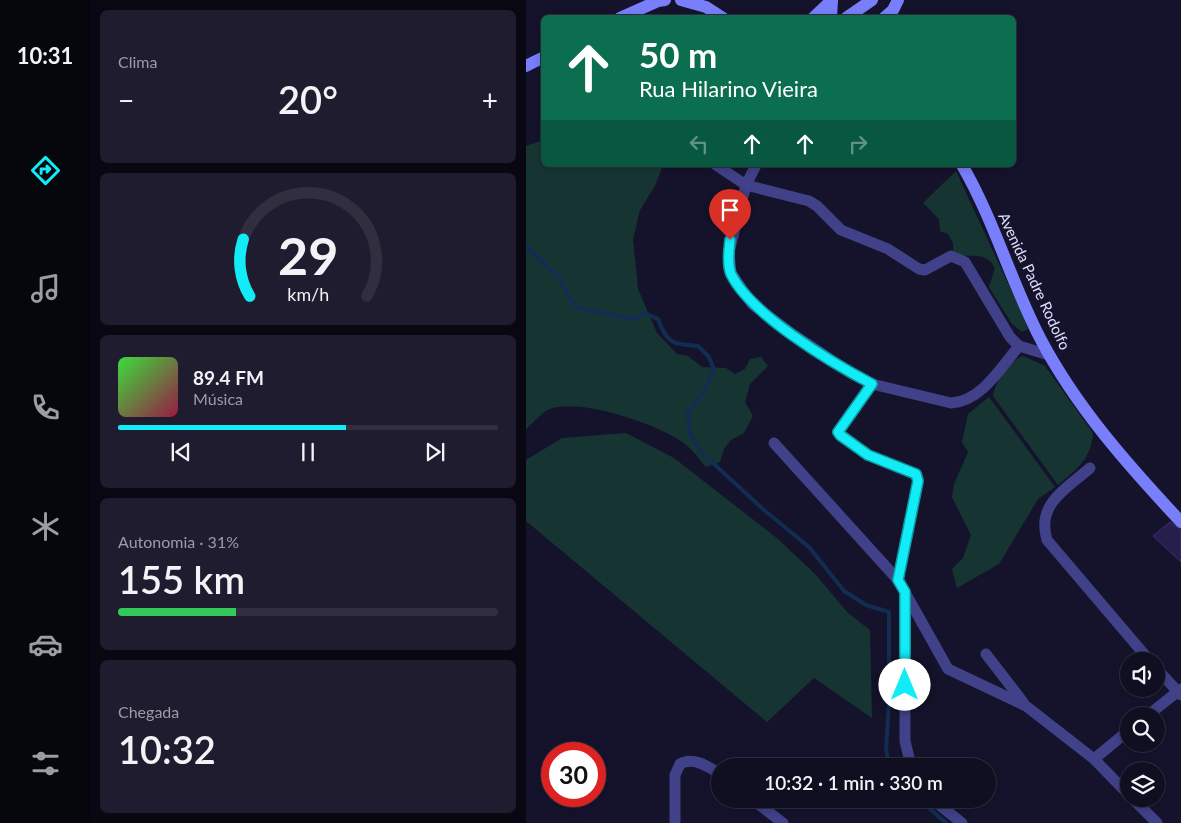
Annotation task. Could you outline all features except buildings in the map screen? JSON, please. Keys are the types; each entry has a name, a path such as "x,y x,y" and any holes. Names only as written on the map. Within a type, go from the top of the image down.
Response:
{"street":[{"path":"627,15 658,1 665,0"},
{"path":"681,0 706,7 718,15"},
{"path":"816,15 832,0"},
{"path":"831,15 832,0"},
{"path":"850,15 872,0"},
{"path":"526,66 541,59"},
{"path":"719,167 746,185 809,202 817,206 841,230 888,249 919,269 925,270 951,256 965,262 1010,337 1019,346 1049,354"},
{"path":"755,167 746,185 730,240 731,273 752,304 798,338 851,373 872,384 951,403 965,402 976,396 1019,346"},
{"name":"Avenida Padre Rodolfo","path":"963,167 1049,354 1101,432 1181,522"},
{"path":"872,384 838,432 868,455 916,474 918,481 898,580"},
{"path":"774,444 898,580 948,669 1026,706 1094,759 1120,786"},
{"path":"1090,468 1050,502 1044,523 1047,540 1142,652"},
{"path":"905,592 905,741 909,758"},
{"path":"986,654 1026,706"},
{"path":"1159,707 1180,692 1165,677"},
{"path":"1094,759 1120,738"},
{"path":"675,823 675,775 682,763 690,761 711,770"},
{"path":"1141,807 1157,823"},
{"path":"764,808 783,823"},
{"path":"943,808 962,823"}],"green space":[{"path":"541,141 541,167 662,167 655,186 640,210 633,239 638,289 657,333 677,354 688,356 702,367 726,368 735,374 745,369 750,359 761,357 768,366 750,384 745,402 753,416 744,433 731,440 724,449 720,462 706,467 693,451 676,438 649,425 596,409 563,406 550,409 526,429 526,146"},
{"path":"956,171 1023,316 1028,329 1022,332 1012,324 989,287 995,268 992,263 980,256 959,256 953,251 953,243 948,234 940,231 939,219 923,203"},
{"path":"1023,356 1045,366 1093,433 1090,450 1082,463 1058,485 993,396 1003,373 1013,362"},
{"path":"989,397 1055,487 1038,499 999,564 957,588 952,569 963,558 971,535 952,497 954,484 968,452 962,442 968,414"},
{"path":"626,433 674,458 778,539 816,575 848,613 870,630 872,718 814,678 767,722 526,521 526,460 562,438"}],"waterway":[{"path":"526,246 560,278 571,301 579,308 633,319 645,313 658,319 661,327 672,341 698,346 709,357 714,370 703,393 688,412 690,434 700,451 764,510 809,547 844,591 866,605 889,612 889,703 886,749 888,758"},
{"path":"929,808 946,823"}],"route":[{"path":"730,240 728,252 731,273 752,304 851,373 872,384 838,432 840,435 868,455 916,474 918,481 898,580 905,592 905,685"}]}
